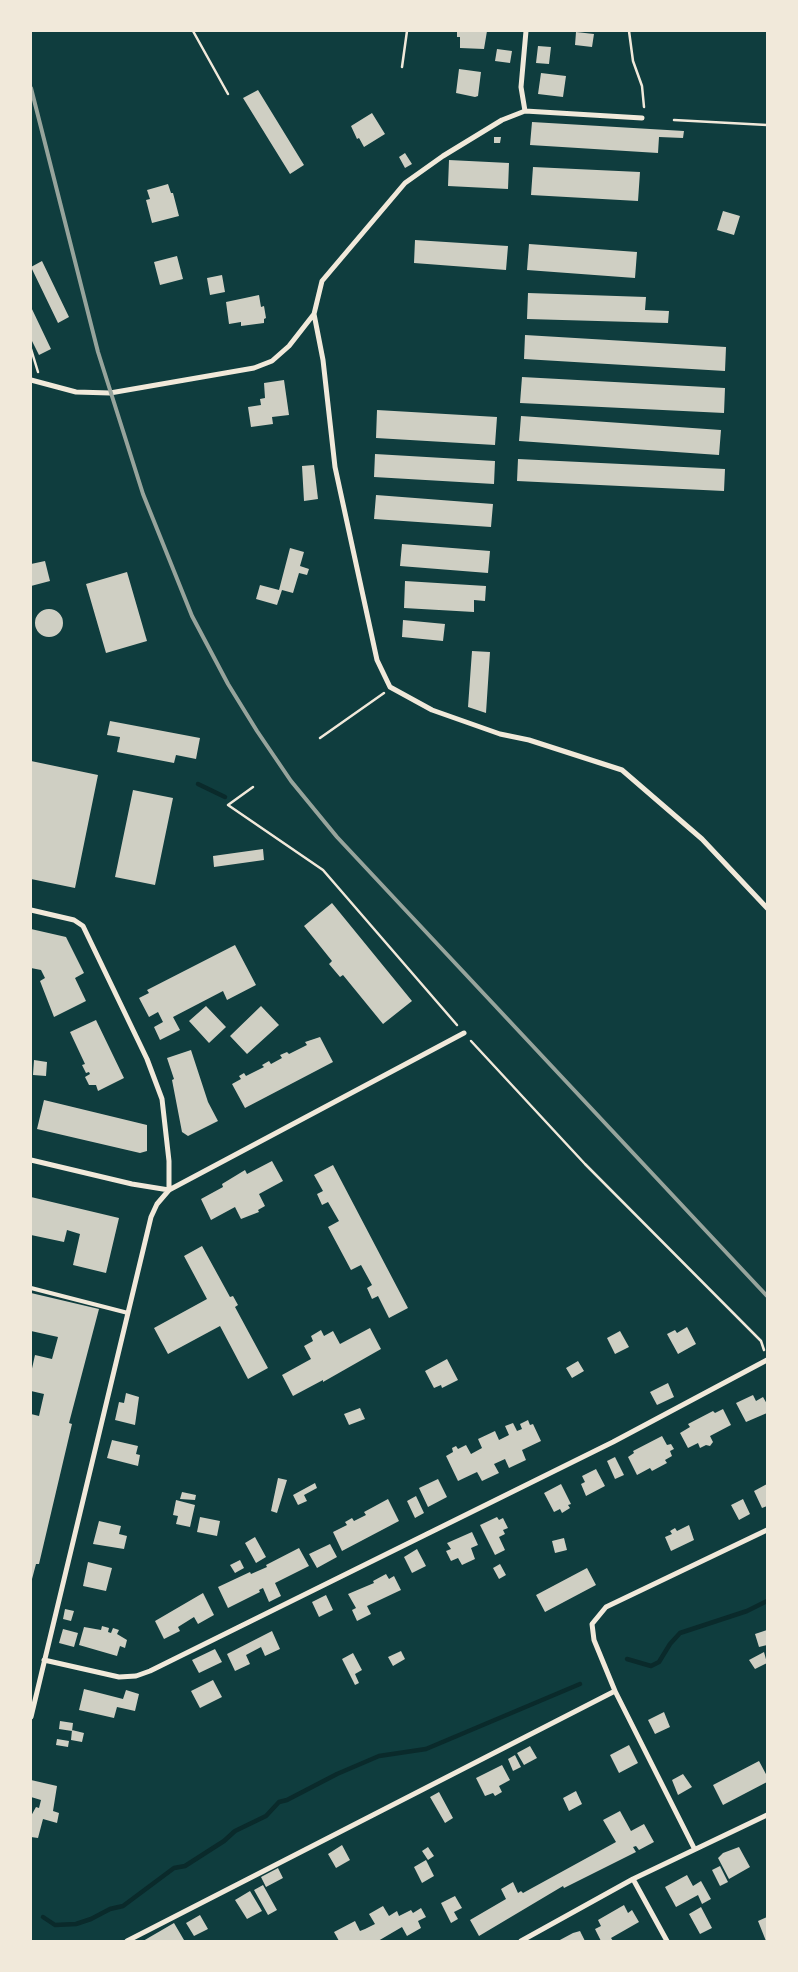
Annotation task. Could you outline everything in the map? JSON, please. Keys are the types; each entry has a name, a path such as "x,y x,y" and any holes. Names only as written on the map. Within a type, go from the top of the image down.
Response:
{"street":[{"path":"525,111 521,87 526,31"},
{"path":"31,380 76,392 110,393 254,368 272,361 289,346 314,314 322,281 405,182 443,156 502,120 525,111 642,118"},
{"path":"314,314 323,360 335,467 378,660 390,687 432,710 500,734 529,740 622,770 702,839 767,908"},
{"path":"31,910 74,920 83,926 92,944 147,1059 162,1099 169,1161 170,1190"},
{"path":"31,1717 34,1697 151,1217 157,1204 170,1190 464,1033"},
{"path":"31,1160 132,1184 170,1190"},
{"path":"44,1660 119,1677 136,1676 150,1671 613,1442 764,1362"},
{"path":"694,1848 615,1691 594,1640 592,1624 606,1607 767,1530"},
{"path":"127,1941 615,1691"},
{"path":"521,1941 633,1879 767,1814"},
{"path":"633,1879 666,1941"}],"lane":[{"path":"31,1288 128,1313"}],"path":[{"path":"193,31 228,94"},
{"path":"402,67 407,31"},
{"path":"629,31 633,60 643,94 642,118"},
{"path":"674,120 767,125"},
{"path":"31,350 36,365"},
{"path":"320,738 378,699 390,687"},
{"path":"253,787 228,805 323,870 464,1033 585,1164 761,1341 766,1354 764,1362"}],"building":[{"path":"457,31 487,31 484,49 460,48 460,37 457,37"},
{"path":"576,32 594,34 592,47 575,45"},
{"path":"538,46 551,47 549,64 536,63"},
{"path":"497,49 512,51 510,63 495,61"},
{"path":"459,69 481,72 478,96 456,93"},
{"path":"541,73 566,76 563,97 538,94"},
{"path":"258,90 304,165 290,174 243,98"},
{"path":"372,113 385,134 364,147 359,138 357,139 351,126"},
{"path":"532,122 684,131 683,138 659,137 658,153 530,145"},
{"path":"494,137 501,137 500,143 494,143"},
{"path":"405,153 412,164 405,168 399,157"},
{"path":"449,160 509,163 508,189 448,186"},
{"path":"533,167 640,172 638,201 531,195"},
{"path":"168,184 171,193 173,193 179,216 152,223 146,200 150,199 147,190"},
{"path":"723,211 740,216 734,235 717,230"},
{"path":"415,240 508,246 506,270 414,263"},
{"path":"529,244 637,252 635,278 527,270"},
{"path":"177,256 183,279 160,285 154,262"},
{"path":"42,261 69,317 58,323 31,267"},
{"path":"222,275 225,292 210,295 207,278"},
{"path":"528,293 646,297 645,310 669,311 668,323 527,319"},
{"path":"259,295 261,307 264,306 266,318 264,323 241,326 241,322 229,324 226,302"},
{"path":"31,307 51,349 39,355 31,339"},
{"path":"525,335 726,347 725,371 524,359"},
{"path":"522,377 725,388 724,413 520,403"},
{"path":"284,380 289,415 272,417 273,424 251,427 248,407 261,405 260,399 265,398 264,383"},
{"path":"377,410 497,417 495,445 376,438"},
{"path":"521,416 721,430 719,455 519,441"},
{"path":"375,454 495,461 494,484 374,477"},
{"path":"518,459 725,469 724,491 517,481"},
{"path":"314,465 318,499 304,501 302,466"},
{"path":"376,495 493,504 491,527 374,519"},
{"path":"402,544 490,551 488,573 400,566"},
{"path":"290,548 304,552 300,566 309,569 307,575 299,573 293,593 282,590 277,605 256,599 260,585 279,590"},
{"path":"45,561 50,581 31,586 31,564"},
{"path":"127,572 147,641 106,653 86,584"},
{"path":"405,581 486,586 485,601 474,600 474,612 404,608"},
{"path":"49,609 59,613 63,623 59,633 49,637 39,633 35,623 39,613"},
{"path":"403,620 445,624 443,641 402,637"},
{"path":"472,651 490,652 486,713 468,707"},
{"path":"110,721 200,738 196,759 176,755 174,763 117,752 120,737 107,735"},
{"path":"31,761 98,775 75,888 31,879"},
{"path":"133,790 173,798 155,885 115,877"},
{"path":"263,849 264,860 214,867 213,856"},
{"path":"332,903 412,1001 383,1024 343,975 340,977 329,964 332,961 304,926"},
{"path":"31,929 66,937 84,973 75,978 86,1001 54,1017 40,981 45,978 41,970 31,968"},
{"path":"235,945 256,985 227,1000 223,991 173,1017 180,1030 160,1040 154,1027 163,1022 158,1012 149,1017 139,998 149,993 147,990"},
{"path":"206,1006 226,1027 209,1043 189,1021"},
{"path":"261,1006 279,1025 247,1054 230,1036"},
{"path":"96,1020 124,1078 98,1091 96,1085 89,1085 85,1077 90,1074 89,1072 86,1073 82,1065 85,1064 70,1032"},
{"path":"320,1037 333,1062 245,1108 232,1084 241,1079 239,1076 244,1073 246,1076 264,1067 262,1065 269,1061 271,1064 282,1058 280,1055 287,1052 289,1054 307,1045 305,1042"},
{"path":"191,1050 208,1102 218,1121 188,1136 182,1132 172,1080 174,1079 167,1058"},
{"path":"34,1060 47,1062 46,1076 33,1075"},
{"path":"44,1100 147,1125 147,1151 140,1153 37,1129"},
{"path":"272,1161 283,1181 259,1194 265,1206 258,1210 259,1212 241,1219 235,1207 211,1220 201,1199 223,1187 222,1184 245,1170 247,1174"},
{"path":"333,1165 408,1308 389,1318 378,1296 372,1299 367,1288 372,1285 361,1265 351,1270 328,1227 339,1221 328,1202 322,1205 317,1194 323,1191 314,1175"},
{"path":"31,1197 119,1218 106,1273 73,1265 80,1234 67,1230 64,1242 31,1235"},
{"path":"202,1246 230,1297 233,1296 238,1305 235,1307 268,1368 248,1379 220,1326 168,1354 154,1328 207,1299 184,1256"},
{"path":"31,1293 99,1309 69,1423 72,1424 39,1564 36,1564 32,1579 31,1414 39,1416 44,1394 31,1391 31,1373 35,1355 52,1359 58,1337 31,1331"},
{"path":"687,1327 696,1344 678,1354 667,1334 675,1330 677,1333"},
{"path":"370,1328 381,1349 323,1382 323,1380 293,1396 282,1375 311,1359 304,1346 313,1341 311,1336 321,1330 324,1336 333,1331 340,1344"},
{"path":"620,1331 629,1347 615,1354 607,1338"},
{"path":"447,1359 458,1380 442,1388 441,1385 434,1388 425,1371"},
{"path":"578,1361 584,1371 572,1378 566,1368"},
{"path":"668,1383 674,1397 657,1405 650,1392"},
{"path":"126,1393 139,1397 135,1425 115,1420 119,1402 124,1403"},
{"path":"753,1395 756,1401 763,1397 767,1404 767,1413 746,1422 736,1403"},
{"path":"360,1408 365,1419 349,1425 344,1414"},
{"path":"723,1409 731,1425 710,1436 713,1442 710,1446 706,1445 700,1448 698,1443 688,1448 680,1433 690,1427 688,1424 713,1411 715,1413"},
{"path":"528,1420 530,1425 533,1424 541,1441 522,1450 526,1460 509,1468 505,1459 494,1464 499,1473 482,1481 477,1472 458,1481 446,1456 453,1452 452,1448 456,1446 458,1449 466,1445 471,1454 482,1448 478,1439 495,1431 499,1440 509,1435 505,1426 513,1423 517,1431 522,1429 520,1424"},
{"path":"662,1436 667,1445 671,1444 674,1449 670,1451 672,1456 665,1460 667,1463 652,1471 650,1468 637,1475 628,1457 634,1453 633,1451"},
{"path":"112,1440 138,1446 136,1454 140,1455 138,1466 107,1458"},
{"path":"615,1457 624,1475 615,1479 607,1461"},
{"path":"596,1469 605,1486 586,1496 581,1484 585,1482 582,1476"},
{"path":"278,1478 287,1480 277,1513 271,1511"},
{"path":"438,1479 447,1497 428,1507 419,1488"},
{"path":"315,1483 317,1488 304,1495 307,1501 298,1505 293,1495"},
{"path":"561,1484 571,1504 568,1505 570,1508 562,1513 560,1509 554,1512 544,1493"},
{"path":"767,1484 767,1506 762,1508 754,1491"},
{"path":"182,1492 196,1495 195,1500 180,1499"},
{"path":"416,1496 424,1513 415,1518 407,1501"},
{"path":"388,1499 399,1521 342,1551 333,1532 347,1525 345,1522 352,1518 354,1521 366,1515 364,1512"},
{"path":"743,1499 750,1514 739,1520 731,1505"},
{"path":"176,1500 195,1505 190,1527 176,1524 178,1516 173,1515"},
{"path":"200,1517 220,1521 217,1536 197,1532"},
{"path":"497,1517 499,1520 503,1518 508,1528 503,1530 505,1534 499,1537 505,1550 495,1555 480,1525"},
{"path":"99,1521 121,1526 119,1534 127,1536 124,1549 93,1544"},
{"path":"689,1525 694,1540 671,1551 665,1537 672,1534 670,1531 675,1528 677,1531"},
{"path":"472,1532 478,1545 471,1548 475,1559 462,1565 458,1558 451,1561 446,1551 451,1549 447,1543"},
{"path":"255,1537 266,1557 256,1563 245,1543"},
{"path":"564,1538 567,1550 555,1553 552,1541"},
{"path":"330,1544 337,1557 317,1568 309,1554"},
{"path":"299,1548 309,1566 275,1583 281,1596 269,1602 263,1588 259,1590 260,1592 228,1608 218,1587 250,1572 251,1574 267,1567 266,1565"},
{"path":"417,1549 426,1566 412,1573 404,1557"},
{"path":"240,1560 244,1568 235,1573 230,1565"},
{"path":"88,1562 112,1568 106,1591 83,1586"},
{"path":"500,1564 506,1575 499,1579 493,1568"},
{"path":"587,1568 596,1585 545,1612 536,1595"},
{"path":"386,1574 389,1579 394,1576 401,1590 367,1606 371,1614 357,1621 352,1610 356,1608 348,1594 374,1583 373,1581"},
{"path":"203,1593 214,1615 198,1624 194,1617 178,1627 180,1631 164,1639 155,1621"},
{"path":"326,1595 333,1610 319,1617 312,1602"},
{"path":"65,1609 74,1611 71,1621 63,1619"},
{"path":"102,1626 109,1628 108,1632 111,1633 113,1628 119,1630 117,1634 127,1640 125,1648 120,1646 117,1656 79,1645 84,1627 101,1630"},
{"path":"63,1629 78,1633 74,1647 59,1643"},
{"path":"767,1630 767,1645 759,1647 755,1634"},
{"path":"272,1631 280,1649 265,1656 261,1647 246,1655 250,1664 235,1671 227,1654"},
{"path":"215,1649 222,1662 199,1673 192,1660"},
{"path":"401,1651 405,1659 393,1666 388,1657"},
{"path":"764,1652 767,1663 755,1669 749,1660"},
{"path":"353,1653 362,1670 355,1674 359,1683 355,1685 342,1659"},
{"path":"213,1680 222,1697 200,1708 191,1691"},
{"path":"84,1689 123,1699 126,1690 139,1694 135,1711 117,1707 114,1718 79,1710"},
{"path":"664,1712 670,1727 655,1734 648,1720"},
{"path":"60,1721 73,1723 72,1731 59,1729"},
{"path":"72,1730 84,1733 82,1742 71,1740"},
{"path":"57,1739 69,1741 68,1747 56,1745"},
{"path":"629,1745 638,1763 619,1773 610,1755"},
{"path":"530,1746 537,1758 524,1765 517,1753"},
{"path":"515,1755 521,1767 513,1771 508,1759"},
{"path":"759,1761 767,1776 767,1782 723,1805 713,1785"},
{"path":"502,1765 510,1780 499,1786 502,1792 495,1796 493,1793 485,1796 476,1778"},
{"path":"683,1774 692,1787 678,1795 672,1780"},
{"path":"31,1780 57,1786 53,1811 59,1813 57,1823 43,1819 38,1838 31,1837 31,1816 36,1807 39,1808 41,1800 31,1797"},
{"path":"576,1791 582,1804 569,1811 563,1798"},
{"path":"439,1792 453,1818 445,1823 430,1797"},
{"path":"620,1811 631,1831 644,1824 654,1842 639,1850 636,1846 633,1847 636,1852 564,1888 563,1886 479,1936 470,1920 506,1899 501,1889 513,1882 518,1893 521,1891 523,1893 616,1842 603,1820"},
{"path":"342,1845 350,1860 336,1868 328,1854"},
{"path":"428,1847 434,1856 428,1860 422,1851"},
{"path":"739,1847 750,1867 729,1879 718,1858 723,1853"},
{"path":"426,1860 434,1876 422,1883 414,1867"},
{"path":"720,1866 728,1882 720,1886 712,1870"},
{"path":"278,1868 283,1878 266,1887 261,1877"},
{"path":"687,1875 693,1886 701,1881 711,1899 702,1904 698,1895 676,1907 665,1887"},
{"path":"263,1885 277,1910 268,1915 254,1890"},
{"path":"250,1891 262,1911 247,1919 235,1900"},
{"path":"455,1896 462,1908 454,1912 458,1919 451,1923 441,1903"},
{"path":"624,1905 628,1913 632,1910 639,1922 611,1938 613,1941 601,1941 595,1929 601,1926 598,1920"},
{"path":"383,1906 389,1916 397,1911 399,1916 411,1910 413,1913 421,1908 426,1917 418,1921 421,1928 407,1936 402,1927 378,1941 339,1941 334,1932 355,1921 360,1931 375,1924 369,1914"},
{"path":"701,1907 712,1928 700,1934 689,1914"},
{"path":"200,1915 208,1929 194,1936 186,1923"},
{"path":"767,1917 767,1941 766,1941 758,1921"},
{"path":"174,1923 184,1940 143,1941"},
{"path":"580,1931 585,1941 558,1941 573,1933"}],"waterway":[{"path":"198,784 225,797"},
{"path":"627,1659 651,1666 659,1662 670,1644 680,1633 747,1611 767,1601"},
{"path":"43,1917 55,1925 76,1924 110,1909 123,1906 174,1868 185,1866 224,1841 235,1831 266,1816 279,1802 287,1800 337,1774 379,1756 426,1749 580,1684"}],"railway":[{"path":"31,88 98,352 143,494 192,616 228,684 291,781 337,837 767,1296"}]}
